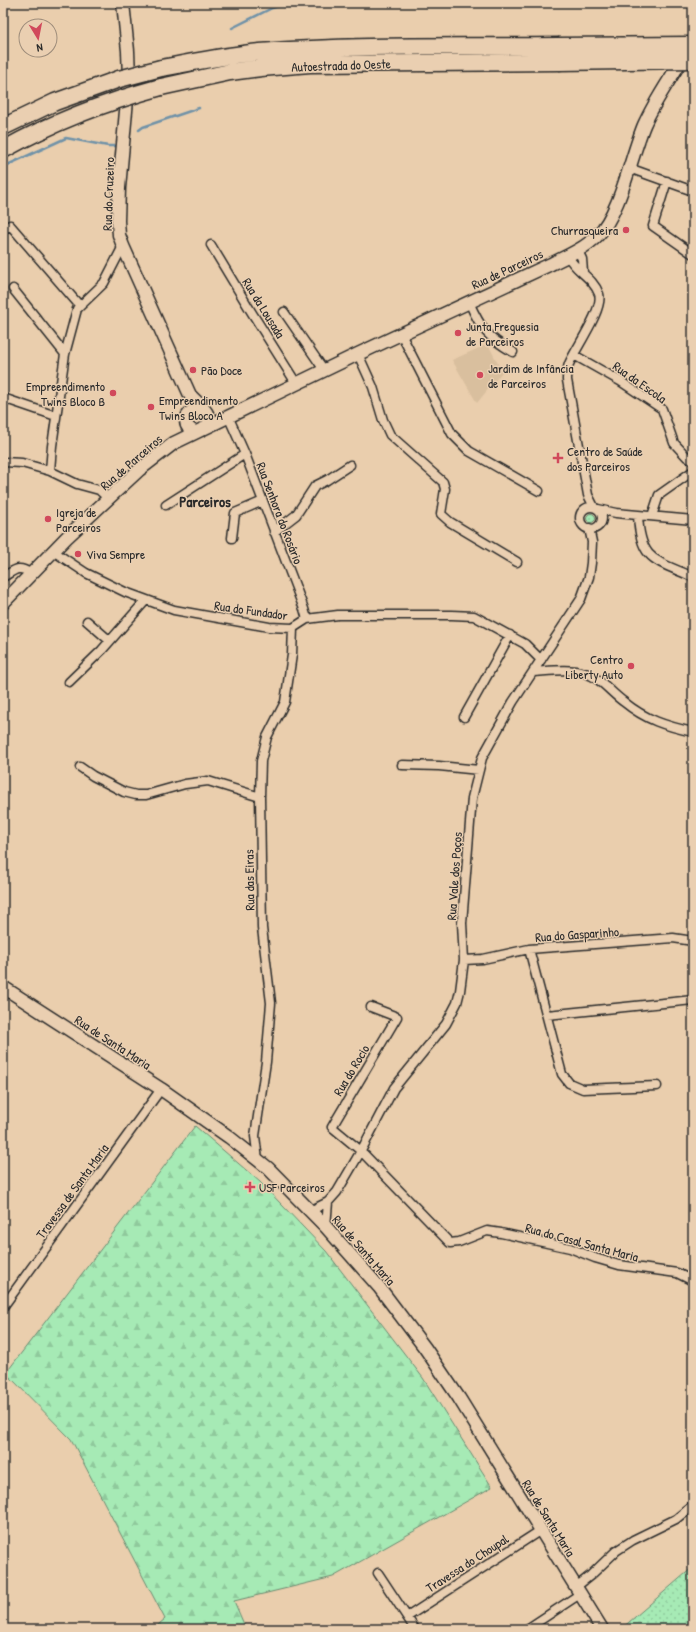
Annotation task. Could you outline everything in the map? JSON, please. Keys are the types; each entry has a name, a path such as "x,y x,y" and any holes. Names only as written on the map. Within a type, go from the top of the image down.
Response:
{"highway":[{"name":"Autoestrada do Oeste","path":"3,150 65,119 91,108 161,87 230,72 310,64 559,54 693,45"},
{"name":"Autoestrada do Oeste","path":"3,127 55,102 119,79 161,68 221,56 308,49 559,54 693,60"}],"street":[{"name":"Rua do Cruzeiro","path":"122,3 128,51 129,78 119,188 118,221 120,235 123,246 190,395 205,411"},
{"name":"Rua de Parceiros","path":"208,426 573,253 592,241 606,227 619,198 645,123 693,41"},
{"path":"629,168 693,191"},
{"path":"667,181 653,226 693,254"},
{"path":"3,230 10,225 80,306"},
{"name":"Rua da Lousada","path":"211,245 296,384"},
{"path":"50,471 65,354 76,309 104,283 123,246"},
{"path":"573,253 572,263 591,280 599,294 600,300 586,332 568,366 567,380 588,495 602,515 599,524"},
{"path":"13,288 65,354"},
{"path":"469,302 480,325 499,344 513,352"},
{"path":"284,312 324,370"},
{"path":"400,334 452,434 469,451 539,491"},
{"path":"358,354 373,387 383,420 390,435 443,482 445,489 441,514 450,522 517,562"},
{"name":"Rua da Escola","path":"574,355 620,381 662,409 674,443 687,457 693,461"},
{"name":"Rua do Cruzeiro","path":"187,418 190,395"},
{"path":"3,398 56,416"},
{"path":"174,443 187,418 196,409 228,416"},
{"path":"187,418 189,428 195,432 200,431 208,426 210,421 205,411"},
{"name":"Rua Senhora do Rosário","path":"228,416 245,454 307,620"},
{"name":"Rua de Parceiros","path":"3,603 53,550 140,470 174,443 195,432"},
{"path":"166,505 245,454"},
{"path":"3,462 22,463 50,471 78,484 99,490 109,499"},
{"path":"274,532 296,515 315,486 350,465"},
{"path":"652,516 659,495 693,471"},
{"path":"588,495 584,509 580,515 584,526 589,528 599,524 616,513"},
{"path":"232,538 236,514 263,501"},
{"path":"584,509 590,507 616,513 693,520"},
{"path":"638,515 639,533 644,549 652,557 663,564 693,577"},
{"name":"Rua Vale dos Poços","path":"592,542 599,524"},
{"name":"Rua Vale dos Poços","path":"310,1212 328,1202 337,1192 361,1151 394,1088 452,1013 460,991 464,960 462,940 472,798 482,758 513,702 581,600 590,570 592,542 589,528"},
{"name":"Rua do Fundador","path":"53,550 86,573 125,592 174,610 270,627 293,628 307,620 338,615 474,616 525,644 541,660"},
{"path":"3,576 18,568 22,568 30,573"},
{"path":"69,682 110,642 146,600"},
{"path":"88,620 110,642"},
{"name":"Rua das Eiras","path":"258,1160 255,1136 266,1062 271,1003 262,944 261,761 267,737 285,702 289,685 293,628"},
{"path":"464,717 510,635"},
{"path":"533,672 576,671 586,673 596,678 634,710 665,726 693,732"},
{"path":"402,764 479,770"},
{"path":"80,767 93,776 124,792 136,795 146,795 186,784 208,781 260,797"},
{"name":"Rua do Gasparinho","path":"464,960 529,949 673,938 693,941"},
{"path":"529,949 562,1074 568,1083 583,1089 658,1086"},
{"name":"Rua de Santa Maria","path":"3,987 161,1089 258,1160 326,1227 379,1287 425,1348 459,1398 602,1629"},
{"path":"547,1015 693,1000"},
{"name":"Rua do Rocio","path":"361,1151 332,1127 397,1017 371,1007"},
{"name":"Travessa de Santa Maria","path":"3,1306 161,1089"},
{"path":"243,1149 255,1136"},
{"name":"Rua do Casal Santa Maria","path":"361,1151 450,1243 459,1242 486,1231 501,1233 570,1248 619,1266 677,1273 693,1281"},
{"path":"326,1227 328,1202"},
{"path":"527,1629 578,1590 616,1551 633,1540 676,1519 693,1505"},
{"name":"Travessa do Choupal","path":"407,1617 541,1530"},
{"path":"378,1573 415,1629"}],"shaded area":[{"name":"Jardim de Infância de Parceiros","path":"488,344 502,372 477,403 452,360"}],"green space":[{"path":"589,514 593,514 595,518 593,522 589,522 587,520 587,516"},
{"path":"195,1126 260,1182 326,1251 423,1378 492,1487 333,1577 234,1601 246,1629 153,1629 165,1619 71,1439 6,1373"},
{"path":"693,1567 693,1629 621,1629"}],"waterway":[{"path":"232,28 272,8 289,3"},
{"path":"139,130 143,127 199,108"},
{"path":"3,167 66,138 108,146 116,146"}],"place":[{"name":"Churrasqueira","path":"626,230"},
{"name":"Junta Freguesia de Parceiros","path":"458,333"},
{"name":"Pão Doce","path":"193,370"},
{"name":"Jardim de Infância de Parceiros","path":"480,375"},
{"name":"Empreendimento Twins Bloco B","path":"113,393"},
{"name":"Empreendimento Twins Bloco A","path":"151,407"},
{"name":"Centro de Saúde dos Parceiros","path":"558,458"},
{"name":"Igreja de Parceiros","path":"48,519"},
{"name":"Viva Sempre","path":"78,554"},
{"name":"Centro Liberty Auto","path":"631,666"},
{"name":"USF Parceiros","path":"250,1187"}],"district":[{"name":"Parceiros","path":"205,502"}]}
